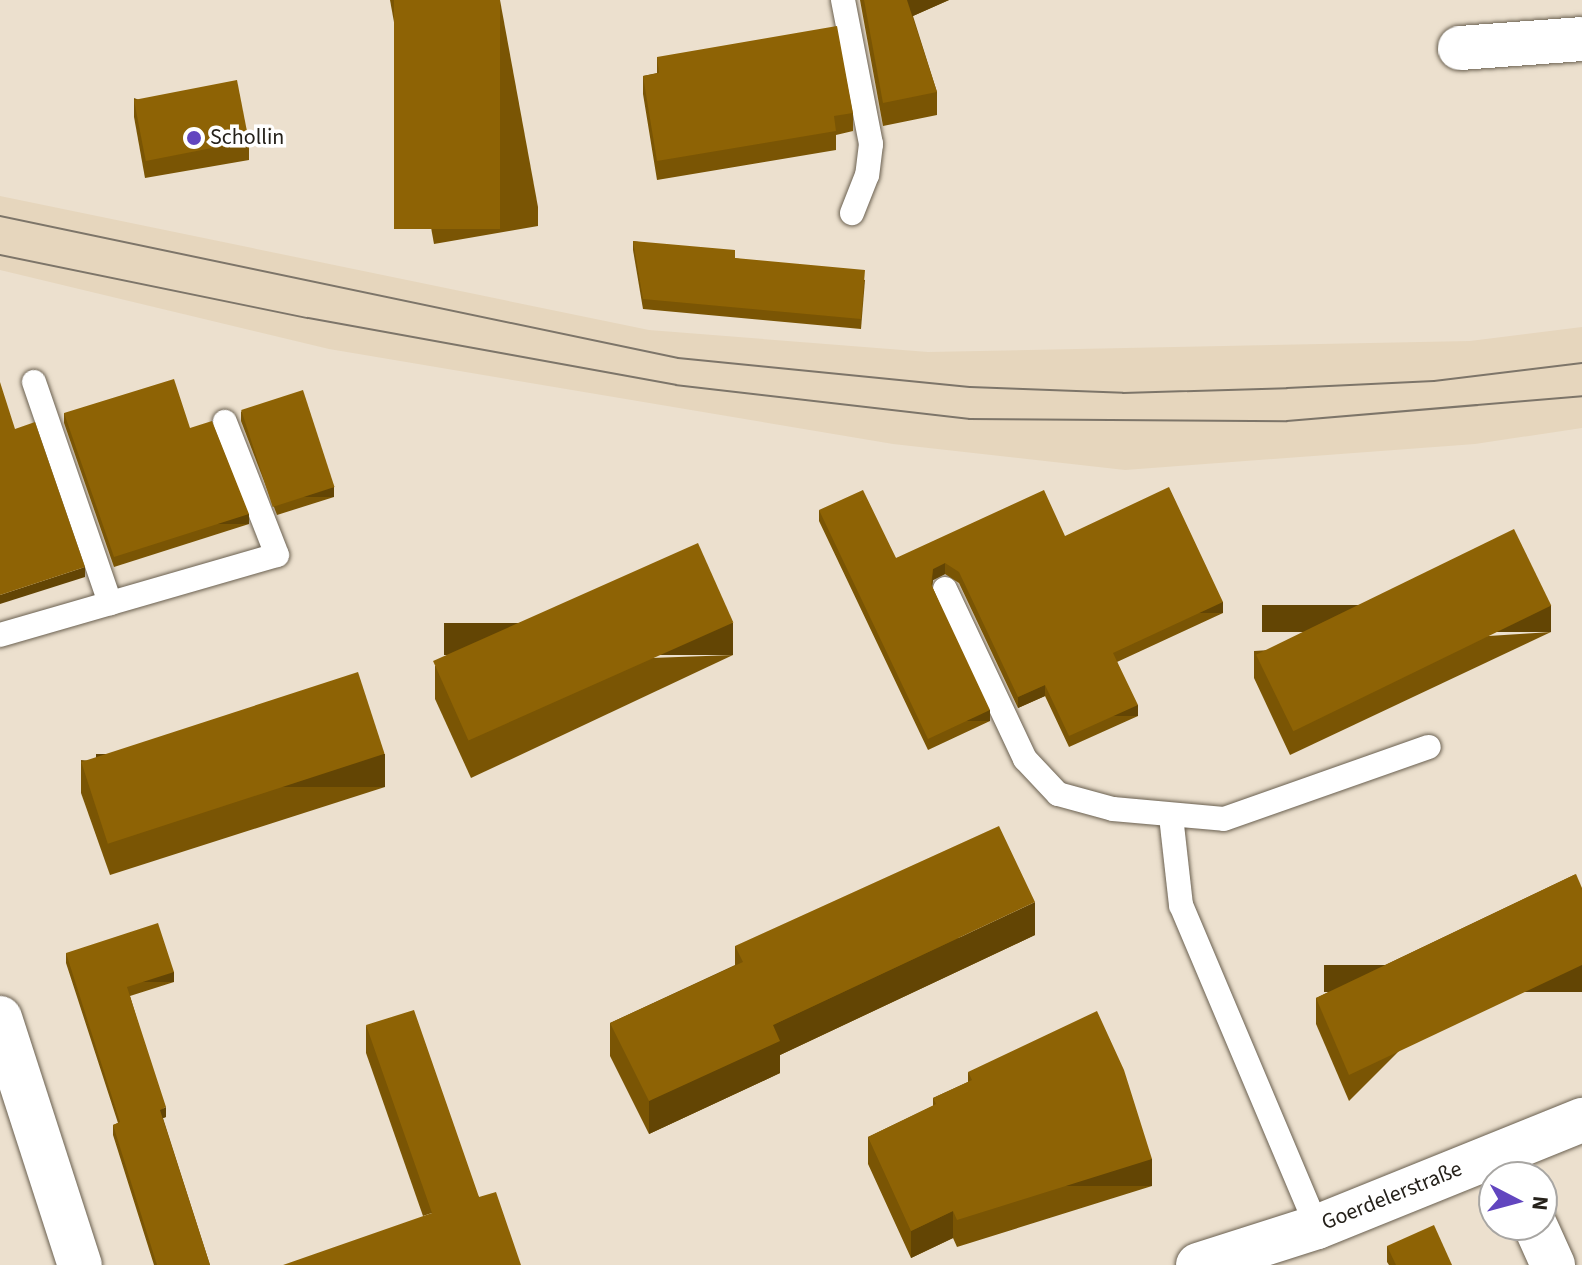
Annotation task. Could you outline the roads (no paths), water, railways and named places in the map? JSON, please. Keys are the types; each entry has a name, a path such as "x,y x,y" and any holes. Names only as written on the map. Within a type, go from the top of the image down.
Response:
{"street":[{"path":"1460,48 1582,39"},
{"path":"0,1018 80,1265"},
{"name":"Goerdelerstraße","path":"1513,1161 1582,1120"},
{"name":"Goerdelerstraße","path":"1198,1265 1478,1174"},
{"path":"1542,1241 1553,1265"}],"lane":[{"path":"843,0 871,144 867,175 852,213"},
{"path":"34,382 110,603"},
{"path":"0,635 277,555 225,422"},
{"path":"945,589 1025,759 1058,794 1113,809 1224,819 1429,747"},
{"path":"1171,816 1181,905 1317,1227"}],"tram line":[{"path":"0,216 678,358 970,387 1123,393 1287,388 1434,381 1582,363"},
{"path":"0,255 308,318 676,385 969,419 1287,421 1582,396"}],"place":[{"name":"Schollin","path":"194,138"}]}
